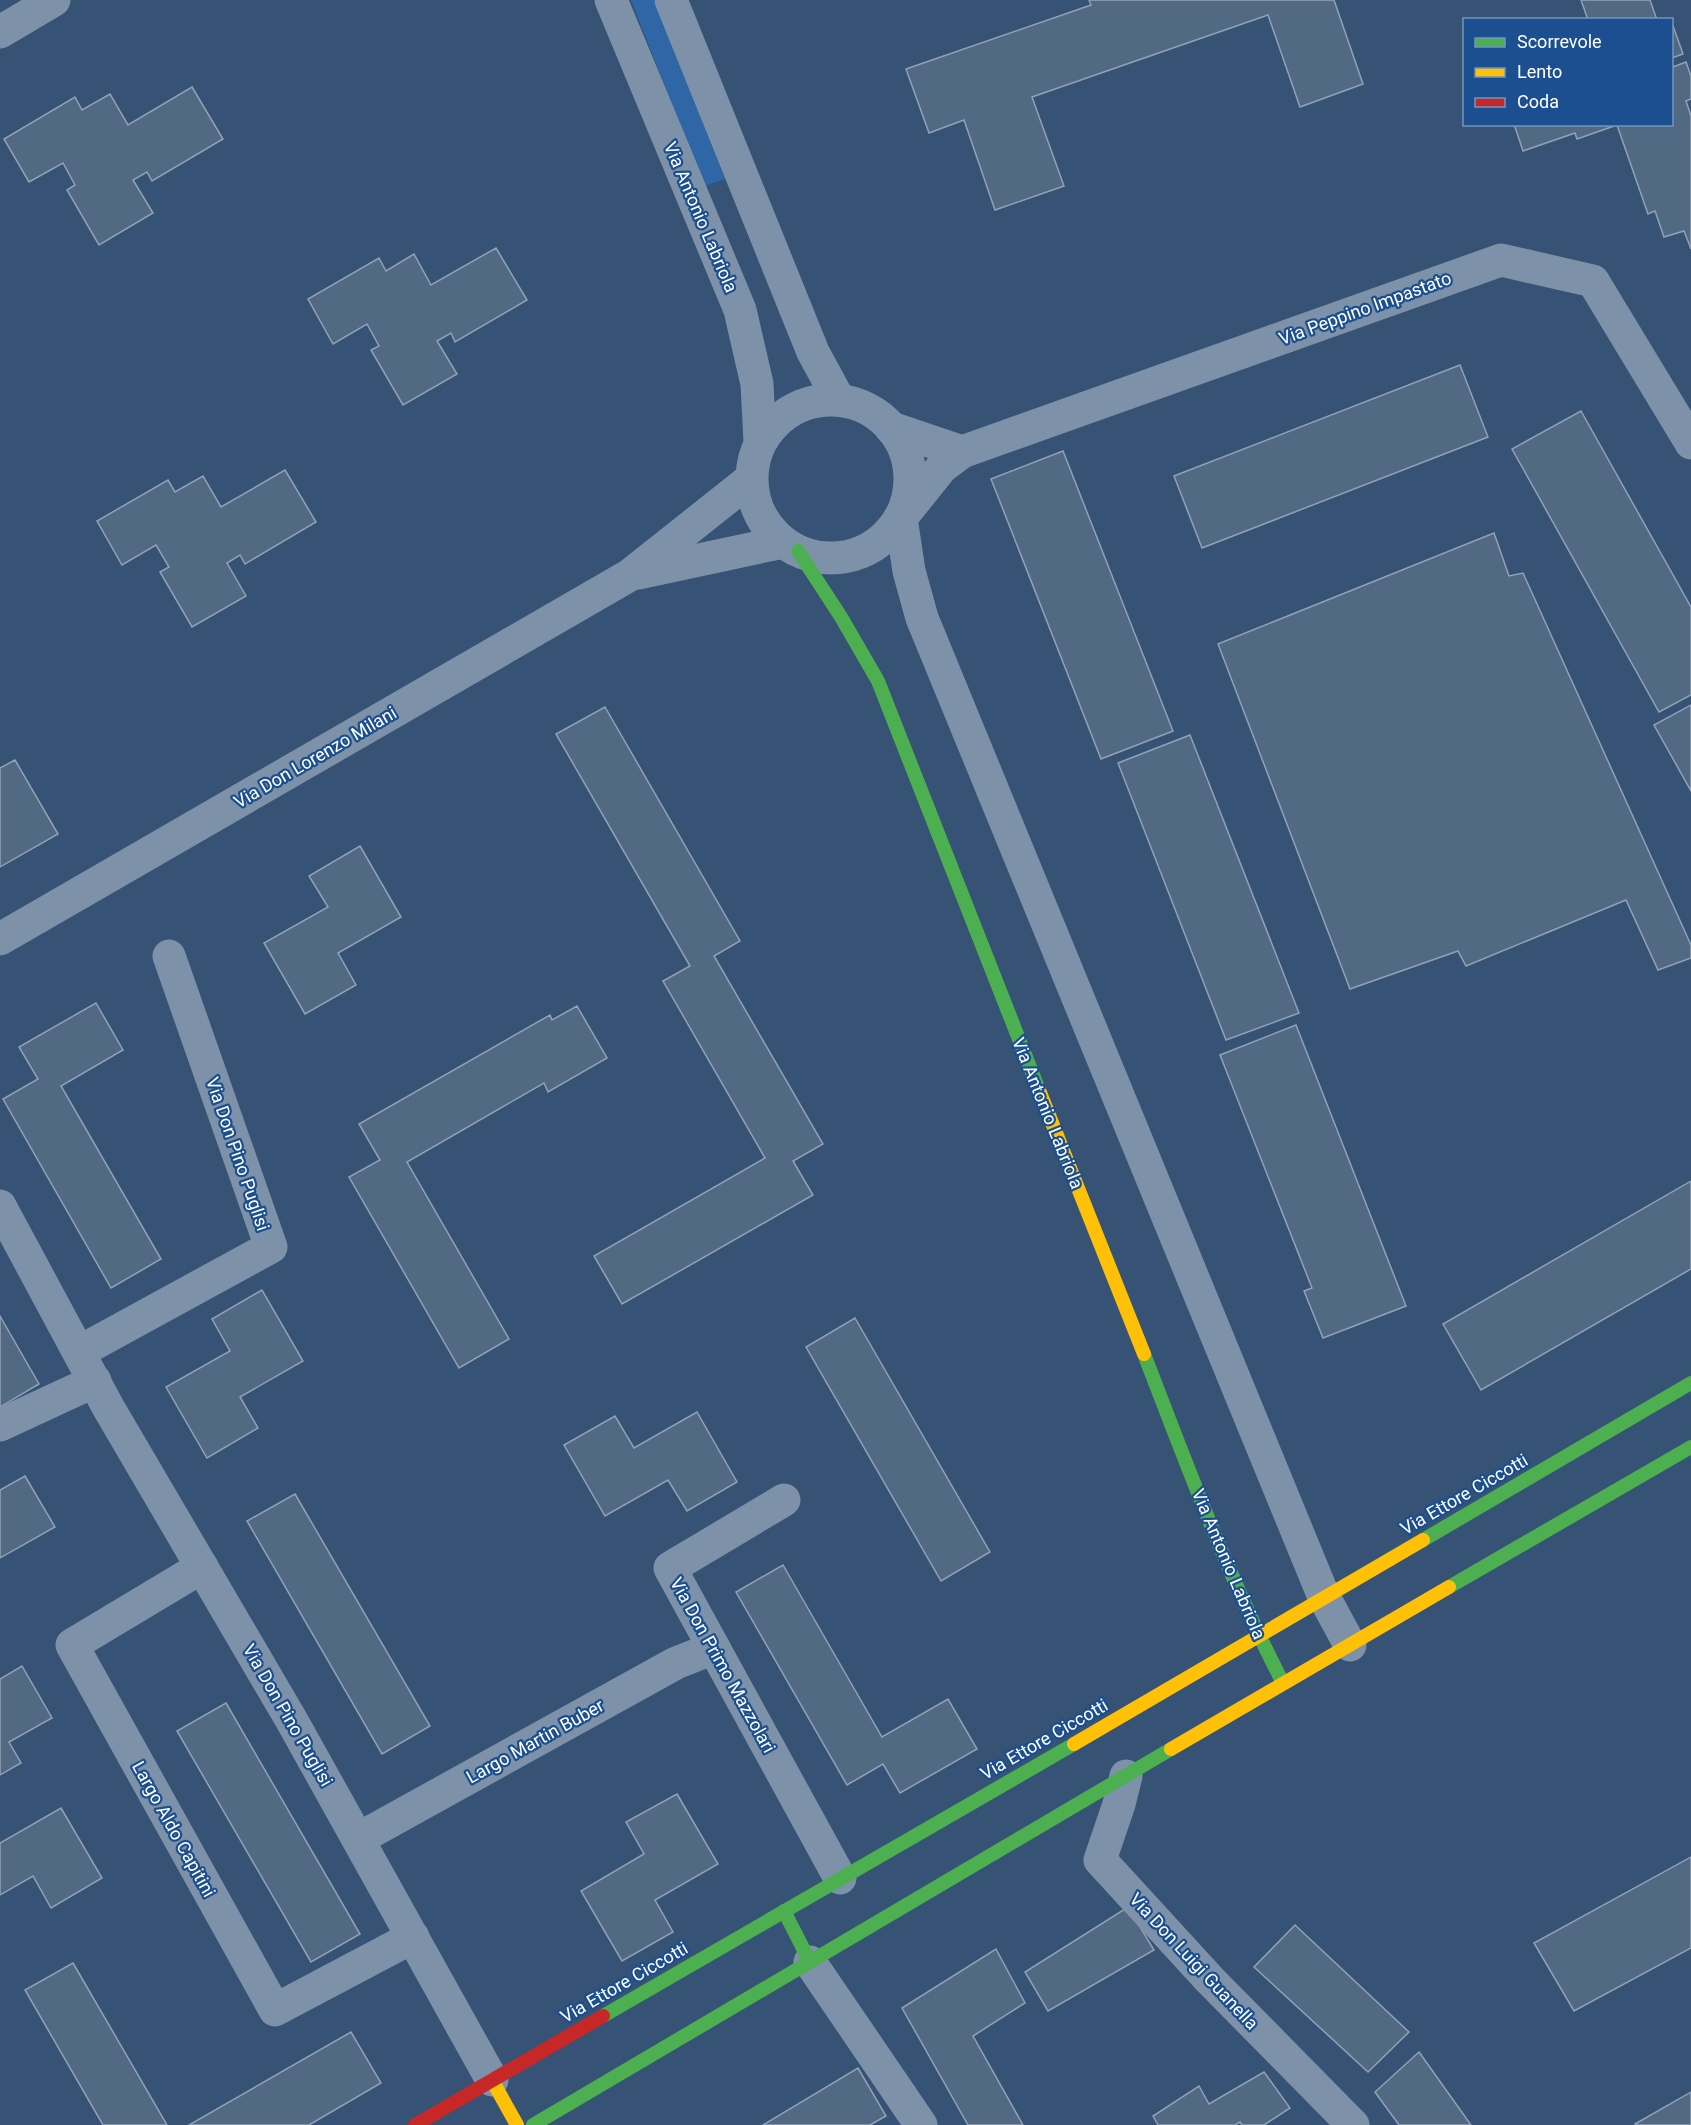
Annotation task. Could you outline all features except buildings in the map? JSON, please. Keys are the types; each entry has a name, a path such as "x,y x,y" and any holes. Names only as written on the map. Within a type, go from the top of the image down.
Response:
{"street":[{"path":"0,32 54,0"},
{"name":"Via Antonio Labriola","path":"611,0 740,310 757,384 760,442"},
{"path":"671,0 813,352 839,400"},
{"name":"Via Peppino Impastato","path":"901,518 942,467 962,452 1501,260 1593,281 1691,443"},
{"path":"817,400 839,400 858,404 885,420 903,444 909,458 911,487 901,518 885,539 865,552 852,557 826,558 791,547 777,537 761,518 751,479 760,442 772,425 789,411 817,400"},
{"path":"891,428 962,452"},
{"name":"Via Don Lorenzo Milani","path":"0,939 630,575 751,479"},
{"path":"901,518 909,571 922,618 1324,1597 1350,1645"},
{"name":"Via Antonio Labriola","path":"791,547 842,617 878,681 1221,1550 1259,1636 1283,1683"},
{"name":"Via Don Lorenzo Milani","path":"630,575 791,547"},
{"name":"Via Don Pino Puglisi","path":"79,1352 271,1247 169,956"},
{"name":"Via Don Pino Puglisi","path":"0,1206 95,1381 292,1721 492,2080"},
{"path":"0,1425 95,1381"},
{"name":"Via Ettore Ciccotti","path":"415,2125 1691,1383"},
{"path":"532,2125 1283,1683 1691,1447"},
{"name":"Via Don Primo Mazzolari","path":"784,1500 670,1568 840,1878"},
{"name":"Largo Aldo Capitini","path":"202,1567 72,1645 232,1935 275,2010 412,1937"},
{"name":"Largo Martin Buber","path":"358,1839 676,1663 714,1648"},
{"name":"Via Don Luigi Guanella","path":"1126,1776 1100,1860 1210,1980 1352,2125"},
{"path":"784,1911 810,1962 921,2125"},
{"path":"492,2080 517,2125"}],"shaded area":[{"path":"631,0 654,0 725,179 704,186"}],"traffic: fast":[{"path":"798,551 841,617 878,681 1039,1090"},
{"path":"1144,1354 1226,1562 1283,1683"},
{"path":"1423,1540 1691,1383"},
{"path":"1449,1587 1691,1447"},
{"path":"603,2016 1074,1744"},
{"path":"533,2125 1171,1749"},
{"path":"784,1911 810,1962"}],"traffic: slow":[{"path":"1039,1090 1144,1354"},
{"path":"1074,1744 1423,1540"},
{"path":"1171,1749 1449,1587"},
{"path":"492,2080 517,2125"}],"traffic: jam":[{"path":"415,2125 603,2016"}]}
